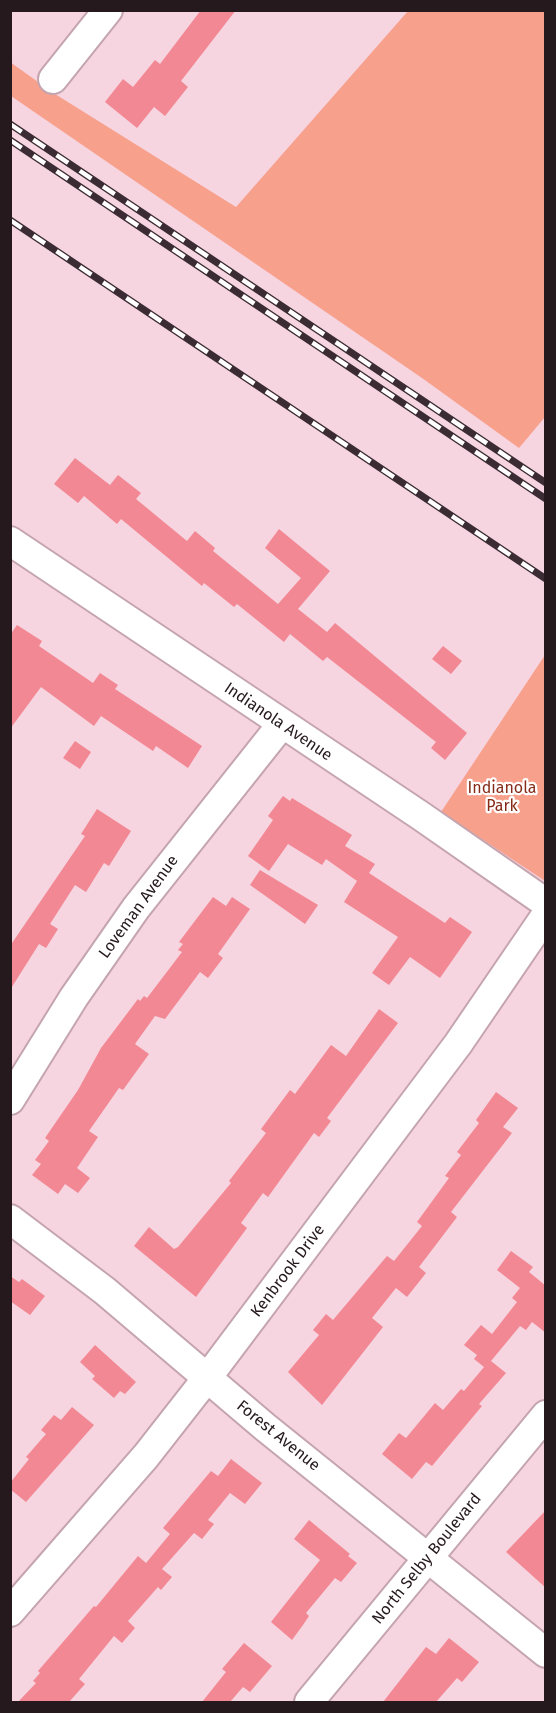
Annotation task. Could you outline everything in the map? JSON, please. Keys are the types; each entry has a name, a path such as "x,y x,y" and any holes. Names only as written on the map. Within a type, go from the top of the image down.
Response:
{"street":[{"path":"52,79 108,10"},
{"name":"Indianola Avenue","path":"10,542 421,816 546,903"},
{"name":"Loveman Avenue","path":"10,1100 74,997 136,908 282,724"},
{"name":"Kenbrook Drive","path":"10,1612 146,1456 207,1378 458,1044 546,915"},
{"name":"Forest Avenue","path":"10,1219 105,1291 207,1378 546,1653"},
{"name":"North Selby Boulevard","path":"309,1702 546,1415"}],"green space":[{"path":"408,11 545,11 545,417 519,448 422,378 11,96 10,62 55,94 236,207"},
{"name":"Indianola Park","path":"545,655 545,881 441,812"}],"building":[{"path":"201,10 236,10 181,81 188,87 165,116 154,107 137,128 105,102 123,79 133,87 155,60 160,64"},
{"path":"75,458 110,485 118,475 141,493 136,499 187,541 195,531 215,548 213,551 278,604 301,578 265,548 279,529 330,571 298,609 327,632 335,623 467,733 445,760 431,748 436,742 327,657 323,661 290,634 284,642 237,604 234,607 204,583 202,586 121,519 117,524 84,496 78,503 54,484"},
{"path":"17,625 42,641 39,646 93,683 100,673 118,685 115,689 202,746 188,768 156,746 153,751 101,716 94,726 41,687 10,729 10,635"},
{"path":"443,646 462,661 451,674 432,659"},
{"path":"75,741 91,752 80,769 63,758"},
{"path":"283,796 290,801 292,798 352,835 345,846 375,864 369,873 445,923 450,917 472,932 440,978 410,957 389,985 372,973 398,937 344,902 357,881 326,859 322,865 288,844 269,871 248,856 273,820 268,816"},
{"path":"97,809 131,831 109,866 104,863 86,892 75,885 50,924 58,929 46,948 39,944 10,990 10,946 85,836 81,834"},
{"path":"260,870 318,905 305,924 250,885"},
{"path":"213,897 226,906 232,897 250,909 218,954 223,958 208,978 200,972 165,1019 155,1016 135,1044 149,1054 123,1090 119,1088 89,1131 98,1137 77,1168 90,1178 78,1193 65,1184 58,1194 32,1175 41,1164 35,1160 49,1141 45,1138 78,1090 101,1048 138,999 140,1001 144,996 147,998 182,952 178,950 183,944 179,942"},
{"path":"379,1009 398,1023 327,1118 331,1121 319,1137 314,1133 268,1197 263,1193 241,1223 247,1228 196,1297 134,1246 149,1227 174,1249 178,1247 231,1183 229,1181 266,1133 261,1129 290,1090 295,1094 331,1045 346,1056"},
{"path":"496,1092 518,1108 503,1127 512,1133 451,1212 457,1217 419,1267 426,1273 407,1297 396,1288 372,1318 383,1327 322,1405 288,1372 319,1335 313,1330 326,1314 333,1320 387,1256 394,1261 422,1226 417,1222 449,1178 445,1176 461,1155 457,1152 479,1123 476,1120"},
{"path":"511,1251 533,1267 529,1272 546,1286 546,1333 532,1322 526,1330 520,1326 491,1361 506,1373 479,1404 482,1406 432,1466 426,1462 412,1479 382,1454 399,1433 406,1438 435,1403 443,1410 461,1389 464,1391 484,1367 474,1359 477,1355 464,1345 481,1325 492,1334 517,1302 512,1298 520,1288 497,1270"},
{"path":"10,1276 19,1282 22,1279 45,1296 30,1315 10,1301"},
{"path":"95,1345 136,1382 125,1394 120,1391 114,1398 92,1379 95,1376 80,1362"},
{"path":"72,1407 94,1425 26,1502 10,1489 10,1483 29,1459 26,1457 46,1434 41,1430 54,1415 61,1420"},
{"path":"231,1459 262,1483 245,1504 230,1493 208,1520 214,1524 202,1539 194,1533 162,1569 172,1577 161,1590 158,1587 128,1621 135,1628 122,1643 114,1636 79,1679 85,1684 69,1702 18,1702 36,1683 33,1681 40,1673 38,1671 138,1556 146,1563 170,1534 163,1528 211,1471 218,1476"},
{"path":"546,1510 546,1588 506,1552"},
{"path":"309,1520 350,1554 348,1556 357,1563 341,1582 335,1578 306,1613 309,1616 292,1640 271,1622 320,1560 294,1539"},
{"path":"449,1638 479,1662 462,1682 457,1678 436,1702 383,1702 426,1647 436,1654"},
{"path":"244,1643 272,1666 250,1692 243,1687 230,1702 202,1702 226,1672 222,1669"}],"railway":[{"path":"10,124 546,483"},
{"path":"10,140 546,499"},
{"path":"10,220 546,579"}]}
